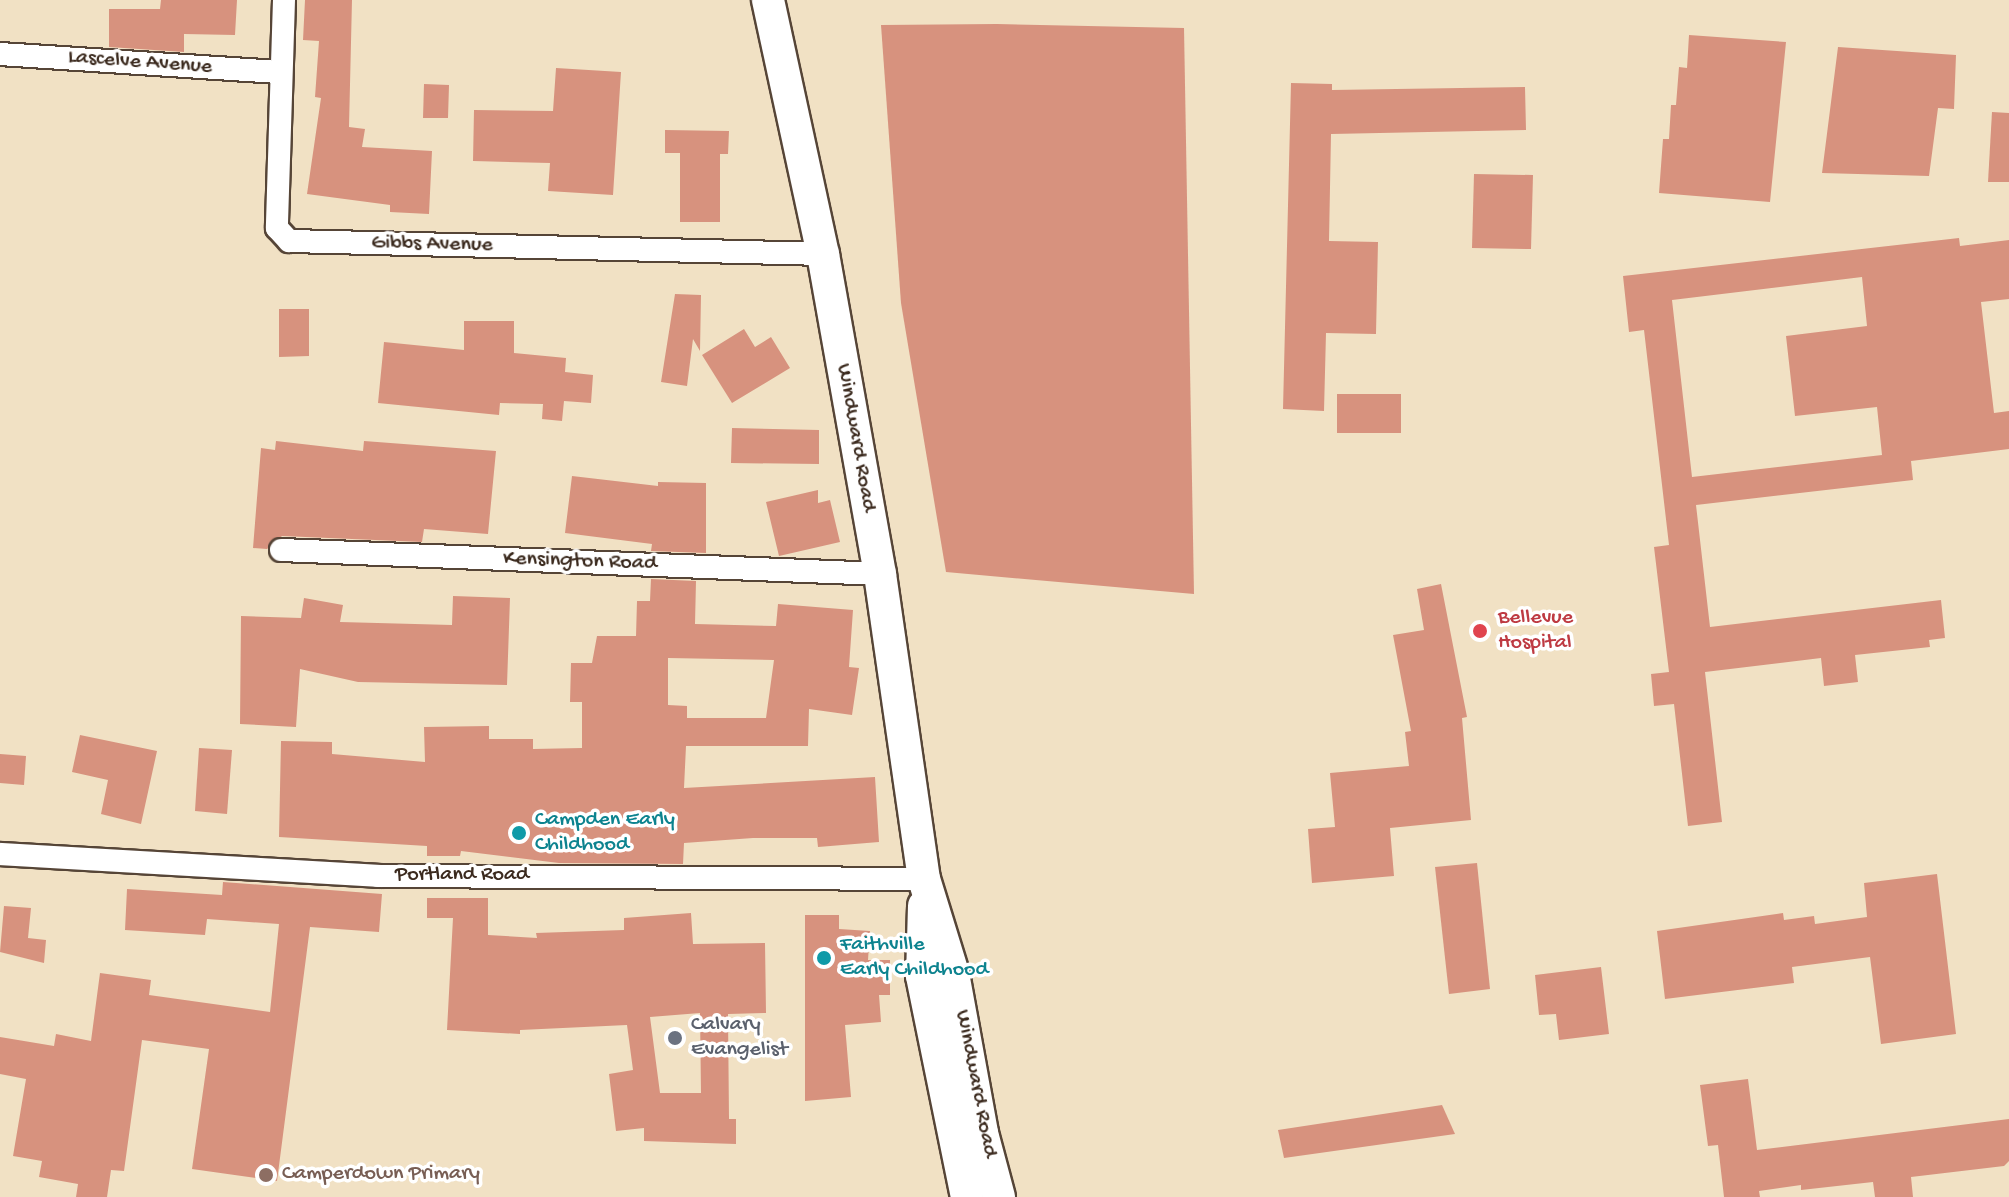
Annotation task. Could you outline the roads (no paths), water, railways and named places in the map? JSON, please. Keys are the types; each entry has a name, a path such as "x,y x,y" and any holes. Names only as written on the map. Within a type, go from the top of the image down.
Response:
{"main road":[{"name":"Windward Road","path":"768,0 823,254 880,574 924,879 953,973 999,1197"},
{"name":"Windward Road","path":"924,879 922,976 967,1197"}],"street":[{"name":"Gibbs Avenue","path":"284,0 277,228 289,241 823,254"},
{"name":"Lascelve Avenue","path":"0,54 280,72"},
{"name":"Kensington Road","path":"281,550 880,574"},
{"name":"Portland Road","path":"0,854 378,876 924,879"}],"place":[{"name":"Bellevue Hospital","path":"1480,631"},
{"name":"Campden Early Childhood","path":"519,833"},
{"name":"Faithville Early Childhood","path":"824,958"},
{"name":"Calvary Evangelist","path":"675,1038"},
{"name":"Camperdown Primary","path":"266,1175"}]}
